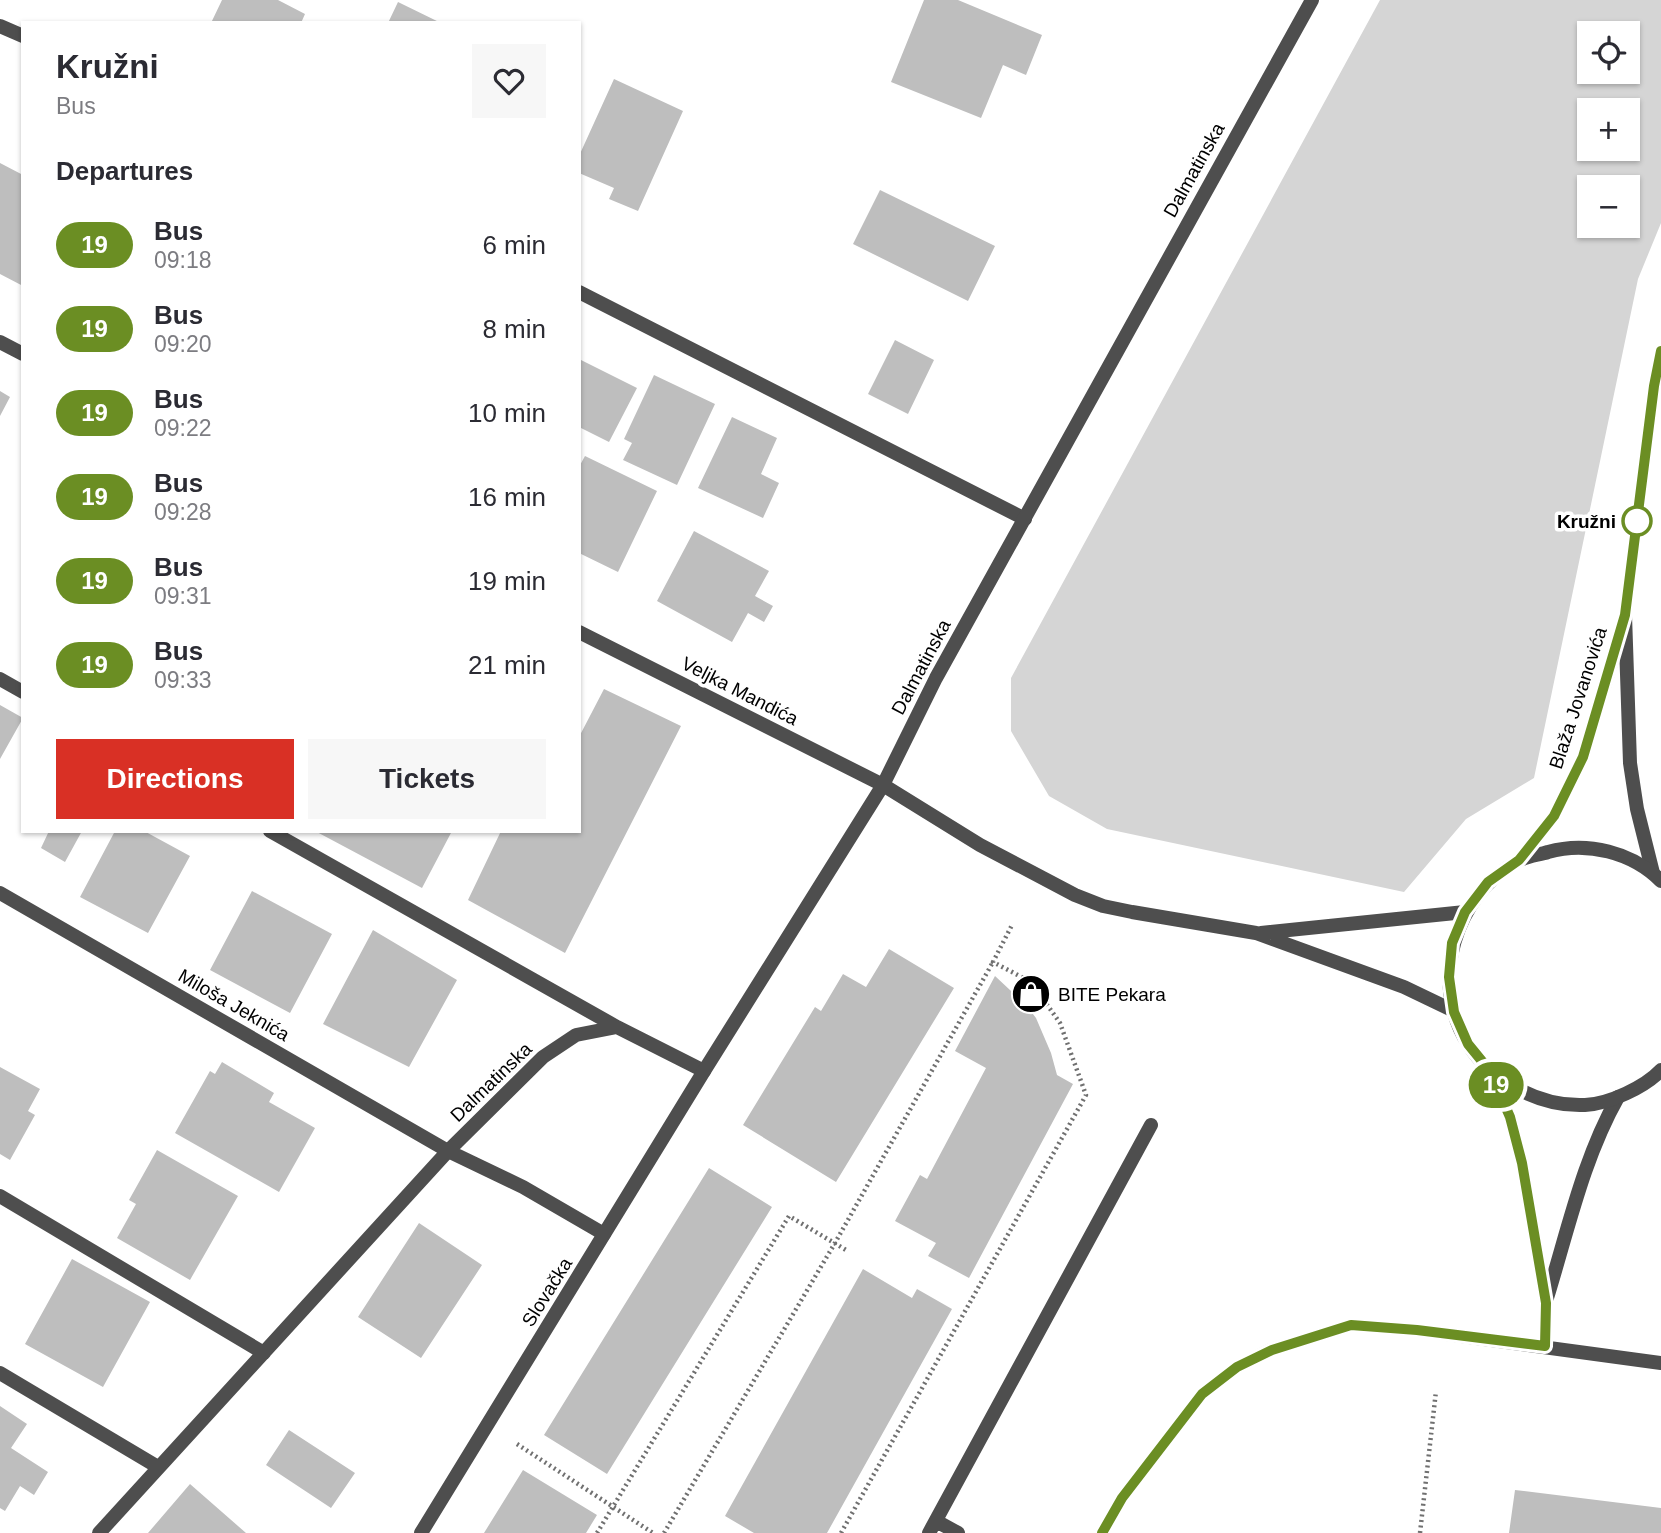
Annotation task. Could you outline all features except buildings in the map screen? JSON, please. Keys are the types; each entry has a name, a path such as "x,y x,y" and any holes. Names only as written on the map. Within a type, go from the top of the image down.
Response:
{"street":[{"name":"Dalmatinska","path":"705,1070 883,785 936,678 1258,93 1312,0"},
{"path":"0,26 21,35"},
{"path":"581,293 1025,519"},
{"path":"0,342 21,353"},
{"name":"Blaža Jovanovića","path":"1519,860 1554,816 1583,757 1625,615 1661,351"},
{"name":"Blaža Jovanovića","path":"1625,615 1630,763 1637,809 1657,877"},
{"name":"Veljka Mandića","path":"581,633 883,785 980,845 1085,898 1104,906 1132,912 1255,933"},
{"path":"0,679 21,691"},
{"path":"274,833 617,1027 705,1070"},
{"path":"1545,1346 1546,1303 1522,1163 1510,1117 1490,1071 1468,1044 1454,1012 1449,977 1452,943 1465,912 1488,882 1519,860 1563,848 1592,848 1625,857 1657,877"},
{"name":"Miloša Jeknića","path":"0,894 448,1151"},
{"path":"1255,933 1465,912"},
{"path":"1255,933 1404,987 1454,1012"},
{"name":"Dalmatinska","path":"99,1533 448,1151 543,1057 576,1035 617,1027"},
{"name":"Slovačka","path":"421,1533 705,1070"},
{"path":"1490,1071 1519,1090 1553,1101 1586,1105 1618,1097 1652,1079 1661,1070"},
{"path":"1546,1303 1590,1157 1618,1097"},
{"path":"958,1533 932,1527 1151,1125"},
{"name":"Dalmatinska","path":"448,1151 523,1187 604,1234"},
{"path":"0,1196 264,1353"},
{"path":"1102,1533 1122,1498 1202,1394 1237,1367 1272,1350 1351,1325 1417,1330 1661,1363"},
{"path":"0,1373 158,1467"}],"path":[{"path":"664,1533 835,1243 1012,925"},
{"path":"841,1533 1086,1095 1060,1023 1031,982 993,962"},
{"path":"597,1533 789,1216 846,1250"},
{"path":"1420,1533 1436,1391"},
{"path":"517,1444 653,1533"}],"shaded area":[{"path":"1380,0 1661,0 1661,223 1638,279 1534,778 1466,819 1404,892 1107,829 1049,796 1011,731 1011,678"}],"bus line":[{"name":"19","path":"1102,1533 1122,1498 1202,1394 1237,1367 1272,1350 1351,1325 1417,1330 1545,1346 1546,1303 1522,1163 1510,1117 1490,1071 1468,1044 1454,1012 1449,977 1452,943 1465,912 1488,882 1519,860 1554,816 1583,757 1625,615 1654,386 1661,351"}],"place":[{"name":"Kružni","path":"1637,521"},
{"name":"BITE Pekara","path":"1031,994"}]}
